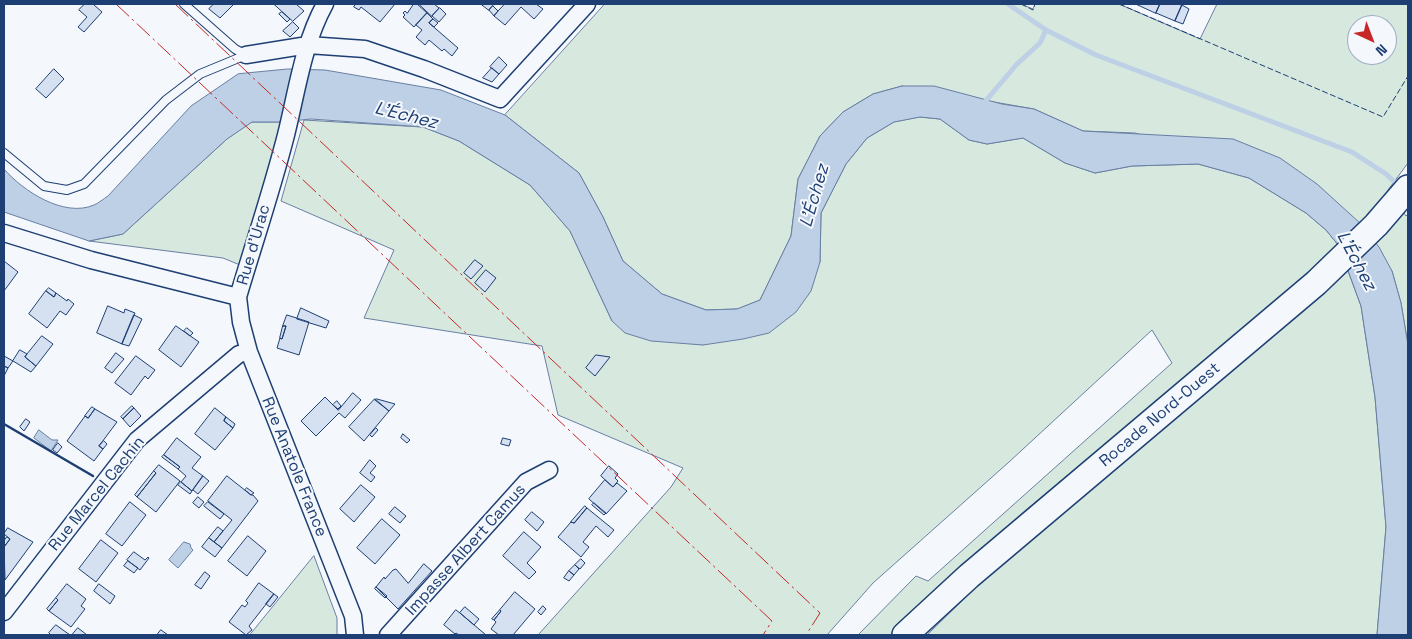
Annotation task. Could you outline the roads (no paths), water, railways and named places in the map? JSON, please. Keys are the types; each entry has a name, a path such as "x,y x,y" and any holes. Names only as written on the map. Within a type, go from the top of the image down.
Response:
{"main road":[{"name":"Rocade Nord-Ouest","path":"905,635 969,576 1316,283 1376,225 1408,188"}],"street":[{"name":"Rue d'Urac","path":"4,233 91,260 238,297 286,136 306,51 318,18 326,4"},
{"path":"246,55 365,49 424,69 500,99 587,4"},
{"name":"Rue Anatole France","path":"238,297 241,322 249,352 353,616 355,635"},
{"name":"Rue Marcel Cachin","path":"4,612 137,440 239,354 249,352"},
{"name":"Impasse Albert Camus","path":"388,635 526,482 548,470"}],"lane":[{"path":"184,4 235,49 246,55"},
{"path":"4,153 44,186 67,190 84,184 166,100 200,74 246,55"}],"water":[{"name":"L'Échez","path":"288,69 325,70 441,90 505,115 579,173 603,217 623,261 662,294 706,310 737,309 760,300 791,236 798,179 820,136 843,112 873,94 902,86 934,86 1002,104 1034,109 1083,131 1233,139 1280,158 1317,184 1361,224 1379,247 1392,271 1401,303 1408,345 1408,635 1377,635 1386,527 1375,397 1361,306 1339,246 1326,230 1306,213 1249,178 1198,164 1132,166 1095,173 1065,163 1023,138 987,144 969,140 940,119 920,117 894,122 867,138 846,164 821,213 820,262 811,291 796,312 769,333 703,345 651,341 625,333 612,321 570,231 530,185 459,141 423,127 311,119 282,122 252,122 227,139 123,234 89,241 4,212 4,169 22,186 57,205 82,208 94,205 108,196 191,106 238,74"},
{"path":"39,430 52,440 58,440 51,451 34,438"},
{"path":"184,542 190,544 193,550 178,568 169,560"}],"waterway":[{"path":"1008,4 1046,30 1096,55 1352,152 1386,174 1399,186"},
{"path":"983,104 1017,64 1040,43 1046,30"}]}
